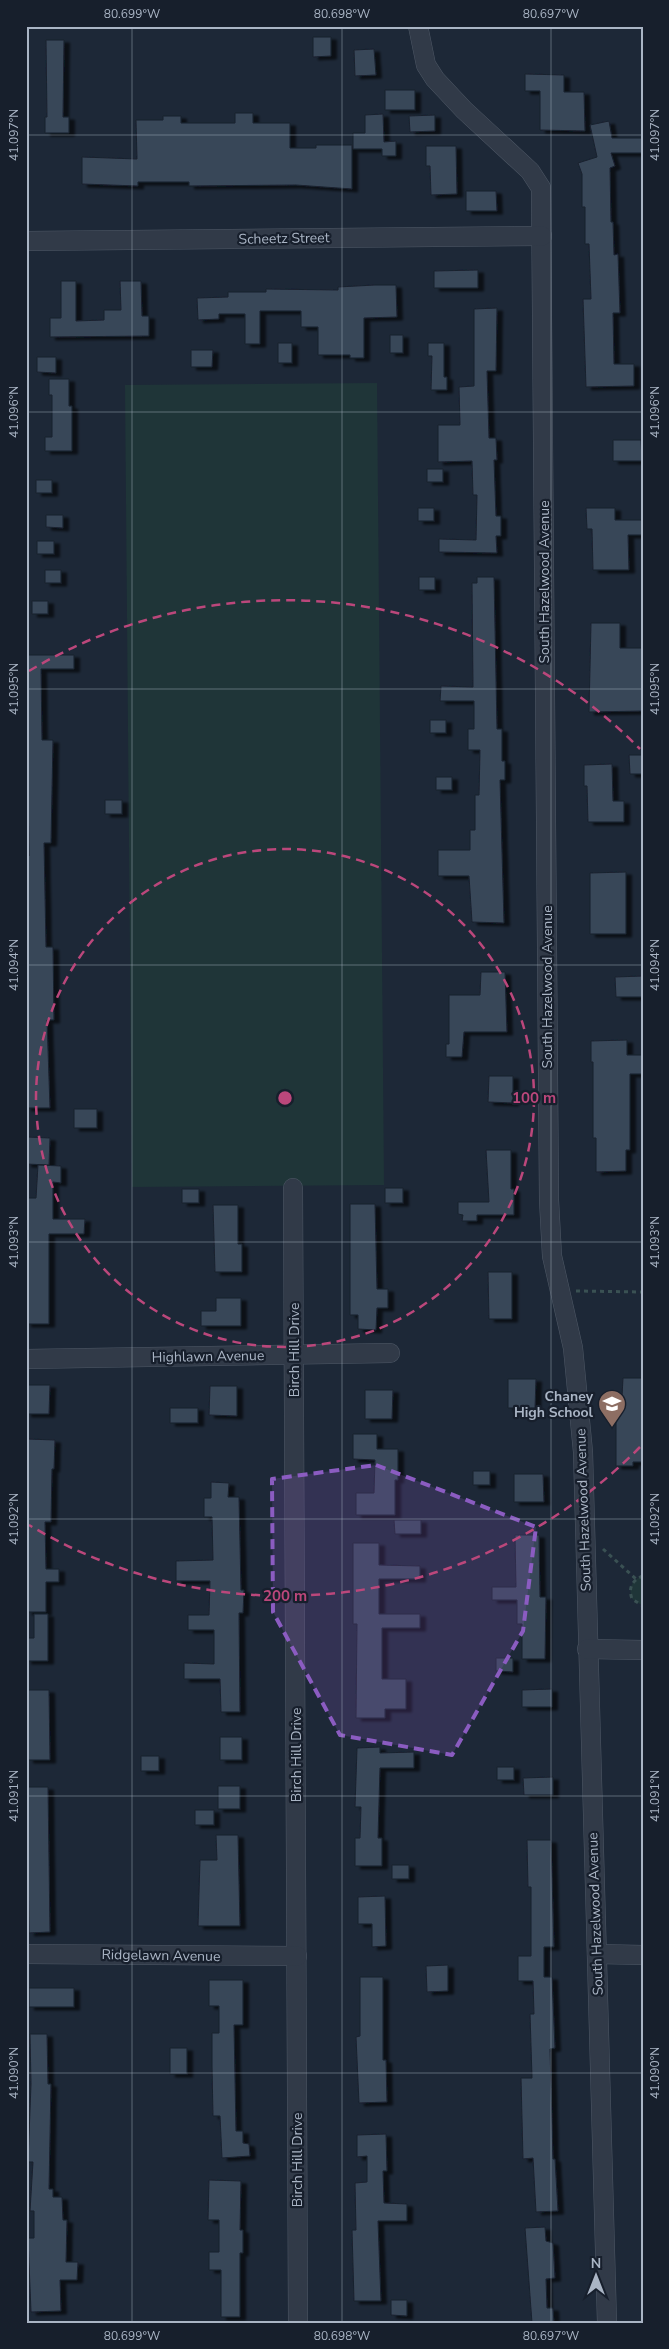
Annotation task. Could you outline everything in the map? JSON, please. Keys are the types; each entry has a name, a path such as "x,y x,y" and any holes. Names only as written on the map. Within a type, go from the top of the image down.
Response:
{"street":[{"name":"South Hazelwood Avenue","path":"418,26 426,65 435,79 464,110 536,179 541,188 549,1192 552,1256 573,1348 583,1452 607,2323"},
{"name":"Scheetz Street","path":"26,241 542,236"},
{"name":"Birch Hill Drive","path":"293,1188 298,2323"},
{"name":"Highlawn Avenue","path":"26,1359 390,1354"},
{"path":"587,1649 643,1650"},
{"name":"Ridgelawn Avenue","path":"26,1954 297,1956"},
{"path":"597,1954 643,1955"}],"path":[{"path":"643,1252 643,1328"},
{"path":"560,1291 642,1292"},
{"path":"584,1533 636,1579"},
{"path":"643,1576 636,1579 630,1588 630,1594 636,1603 643,1606"}],"highlighted area":[{"path":"376,1465 536,1527 523,1631 452,1755 340,1735 273,1612 272,1479"}],"green space":[{"path":"377,383 384,1185 132,1187 125,385"},
{"path":"643,1576 643,1606 632,1599 630,1591 636,1579"}],"building":[{"path":"313,37 331,37 331,56 313,57"},
{"path":"46,40 64,40 63,117 69,117 69,133 45,133 45,117 47,117"},
{"path":"374,49 376,75 355,76 354,50"},
{"path":"525,74 564,75 564,92 584,92 585,131 540,130 540,91 525,91"},
{"path":"385,90 415,90 415,110 385,110"},
{"path":"235,113 253,113 253,123 290,123 290,148 316,148 316,145 352,145 352,189 296,185 189,186 189,182 138,182 138,186 82,184 82,157 137,159 136,120 163,120 163,116 181,116 181,123 235,123"},
{"path":"383,114 384,142 396,141 396,156 382,156 382,149 353,149 353,133 365,133 365,115"},
{"path":"435,115 435,131 410,132 409,116"},
{"path":"609,121 612,138 643,138 643,153 611,153 615,166 610,168 611,222 613,222 614,255 618,254 620,313 613,313 614,364 634,364 634,386 586,387 583,299 591,299 589,244 585,244 585,207 582,207 582,174 578,163 597,157 590,125"},
{"path":"426,146 456,146 457,194 431,195 430,166 426,166"},
{"path":"466,191 496,191 497,211 466,211"},
{"path":"478,270 478,288 434,288 434,271"},
{"path":"61,281 76,281 76,321 104,320 104,310 121,310 120,281 141,281 142,316 149,316 149,336 50,337 50,318 61,318"},
{"path":"396,285 397,317 364,318 364,358 350,358 350,355 318,355 318,327 301,327 301,311 260,311 260,344 245,344 245,314 219,314 219,319 198,320 197,298 228,297 228,292 266,292 266,289 338,290 338,287"},
{"path":"497,308 496,371 487,371 489,438 496,438 497,460 494,460 496,516 501,516 501,536 496,536 497,553 439,552 439,539 476,540 477,495 473,495 472,461 438,462 438,425 460,425 459,387 474,386 474,309"},
{"path":"390,335 403,335 403,353 390,353"},
{"path":"278,343 292,343 292,363 278,363"},
{"path":"428,343 444,343 444,377 447,377 447,390 431,390 432,356 428,356"},
{"path":"191,350 213,350 212,367 191,367"},
{"path":"37,357 56,357 56,373 37,372"},
{"path":"49,379 69,379 69,406 72,406 72,451 45,451 45,437 52,437 52,395 49,395"},
{"path":"613,440 641,440 642,461 613,461"},
{"path":"427,469 443,469 443,482 427,482"},
{"path":"36,480 52,480 52,493 36,493"},
{"path":"418,508 434,508 434,521 418,521"},
{"path":"586,508 615,508 615,520 643,520 643,535 628,535 629,570 593,570 592,529 587,529"},
{"path":"46,515 63,515 63,528 46,527"},
{"path":"37,541 54,541 54,554 37,554"},
{"path":"45,570 61,570 61,583 45,583"},
{"path":"419,577 435,577 435,590 419,590"},
{"path":"477,577 494,577 497,729 502,729 502,761 505,761 505,780 500,780 504,923 472,922 469,876 438,876 438,850 470,850 470,830 475,830 475,795 479,795 480,750 468,750 468,729 474,729 474,701 440,701 441,686 473,687 472,583 477,583"},
{"path":"32,601 48,601 48,614 32,614"},
{"path":"591,623 620,623 620,648 643,648 643,711 589,712"},
{"path":"26,655 74,655 74,669 41,669 42,740 53,740 51,843 44,843 46,947 53,947 54,1020 47,1020 50,1108 26,1108 26,856 29,856"},
{"path":"430,720 446,720 446,733 430,733"},
{"path":"629,755 643,755 643,774 630,774"},
{"path":"612,764 613,801 624,801 624,822 588,822 587,786 584,786 584,765"},
{"path":"436,777 452,777 452,790 436,790"},
{"path":"105,800 122,800 122,814 105,814"},
{"path":"626,872 626,934 590,934 590,873"},
{"path":"481,972 505,972 507,1032 464,1032 462,1057 446,1057 446,1044 449,1044 449,995 480,995"},
{"path":"643,976 643,997 616,997 615,977"},
{"path":"627,1040 627,1055 643,1055 643,1074 630,1074 630,1150 626,1150 626,1171 596,1172 596,1138 593,1138 593,1062 591,1062 591,1041"},
{"path":"489,1076 513,1076 513,1103 488,1102"},
{"path":"74,1109 97,1109 97,1128 74,1128"},
{"path":"27,1137 50,1138 49,1165 26,1164"},
{"path":"486,1150 511,1150 511,1189 514,1189 514,1215 477,1215 477,1221 462,1221 463,1215 458,1214 458,1202 489,1202"},
{"path":"38,1165 61,1166 61,1183 53,1182 53,1219 85,1219 84,1234 49,1234 49,1324 26,1324 28,1198 36,1198"},
{"path":"385,1188 403,1188 403,1203 385,1203"},
{"path":"182,1189 199,1189 199,1203 182,1203"},
{"path":"350,1204 375,1204 377,1289 388,1289 388,1308 377,1308 376,1330 358,1329 358,1315 350,1315"},
{"path":"213,1205 238,1205 238,1244 242,1244 242,1272 215,1272"},
{"path":"488,1272 512,1272 512,1319 489,1319"},
{"path":"216,1298 241,1298 241,1326 201,1326 201,1311 216,1311"},
{"path":"623,1378 643,1378 643,1462 633,1462 633,1466 616,1466 616,1397 622,1397"},
{"path":"508,1379 536,1379 535,1408 508,1408"},
{"path":"26,1385 50,1385 49,1414 26,1414"},
{"path":"210,1386 237,1386 237,1416 209,1415"},
{"path":"365,1390 393,1390 392,1419 365,1419"},
{"path":"170,1408 198,1408 198,1423 170,1423"},
{"path":"353,1434 377,1434 377,1449 398,1449 398,1480 395,1480 395,1515 356,1515 356,1493 374,1493 375,1460 353,1459"},
{"path":"27,1439 55,1440 54,1469 52,1469 51,1522 45,1522 46,1569 59,1569 59,1582 46,1582 46,1612 27,1612"},
{"path":"473,1471 490,1471 490,1485 473,1485"},
{"path":"514,1474 543,1474 544,1502 514,1502"},
{"path":"211,1482 229,1483 228,1497 239,1497 241,1590 244,1590 243,1613 239,1613 240,1712 221,1712 220,1679 184,1679 184,1663 214,1664 214,1630 188,1630 188,1615 209,1615 210,1581 176,1581 176,1561 213,1560 212,1517 204,1517 204,1498 211,1498"},
{"path":"394,1520 421,1520 421,1534 395,1534"},
{"path":"515,1535 539,1535 540,1597 546,1597 545,1659 522,1659 522,1624 517,1624 517,1600 492,1600 492,1587 516,1587"},
{"path":"353,1543 379,1543 379,1565 420,1566 420,1579 379,1579 379,1614 420,1614 420,1628 382,1628 382,1679 406,1679 406,1709 385,1709 385,1718 356,1718 357,1624 353,1624"},
{"path":"34,1614 48,1614 48,1661 26,1661 27,1638 34,1638"},
{"path":"496,1658 513,1658 513,1672 496,1671"},
{"path":"552,1689 552,1707 522,1707 522,1690"},
{"path":"28,1690 49,1690 50,1760 28,1760"},
{"path":"220,1737 242,1737 242,1760 220,1760"},
{"path":"380,1747 380,1753 414,1752 414,1768 380,1768 378,1838 382,1838 382,1866 355,1866 355,1838 360,1838 361,1807 355,1807 357,1748"},
{"path":"141,1756 159,1756 159,1771 141,1771"},
{"path":"497,1767 514,1767 514,1780 497,1780"},
{"path":"553,1777 553,1795 524,1795 523,1778"},
{"path":"218,1786 240,1786 240,1809 218,1809"},
{"path":"27,1787 48,1787 50,1932 29,1933"},
{"path":"195,1810 214,1810 214,1825 195,1825"},
{"path":"216,1835 238,1835 240,1926 198,1926 200,1860 217,1860"},
{"path":"527,1840 551,1840 554,1947 544,1947 544,1977 552,1977 555,2048 550,2049 553,2159 555,2159 558,2211 536,2212 533,2158 523,2159 521,2078 532,2078 530,2014 534,2014 533,1981 518,1981 518,1956 531,1956 531,1887 528,1887"},
{"path":"392,1865 409,1865 409,1879 392,1879"},
{"path":"385,1896 386,1946 372,1947 372,1924 358,1924 358,1897"},
{"path":"448,1965 448,1991 427,1992 426,1966"},
{"path":"360,1977 383,1977 383,2060 386,2060 387,2102 359,2103 356,2037 360,2036"},
{"path":"209,1980 243,1980 243,2025 234,2025 236,2131 243,2131 243,2143 249,2144 250,2156 222,2158 220,2116 213,2116 212,2066 212,2033 219,2033 219,2006 209,2006"},
{"path":"29,1988 74,1988 74,2007 29,2007"},
{"path":"30,2034 47,2034 48,2084 51,2084 49,2189 53,2189 53,2197 62,2197 63,2220 67,2220 66,2262 78,2262 77,2280 60,2280 61,2311 31,2312 28,2238 34,2238 34,2211 30,2211 33,2162 28,2162 31,2084"},
{"path":"170,2048 187,2048 187,2074 170,2074"},
{"path":"386,2134 387,2171 383,2171 384,2203 407,2204 407,2221 378,2221 381,2301 354,2301 352,2230 356,2230 355,2183 367,2182 367,2156 357,2157 357,2135"},
{"path":"209,2180 241,2181 240,2230 243,2230 243,2253 240,2253 240,2317 221,2317 221,2270 209,2270 209,2252 219,2252 219,2220 208,2220"},
{"path":"545,2227 546,2241 553,2243 555,2278 546,2279 547,2308 553,2308 554,2323 532,2323 525,2228"},
{"path":"391,2300 407,2300 407,2316 391,2315"}],"place":[{"name":"Chaney High School","path":"612,1428"}]}
